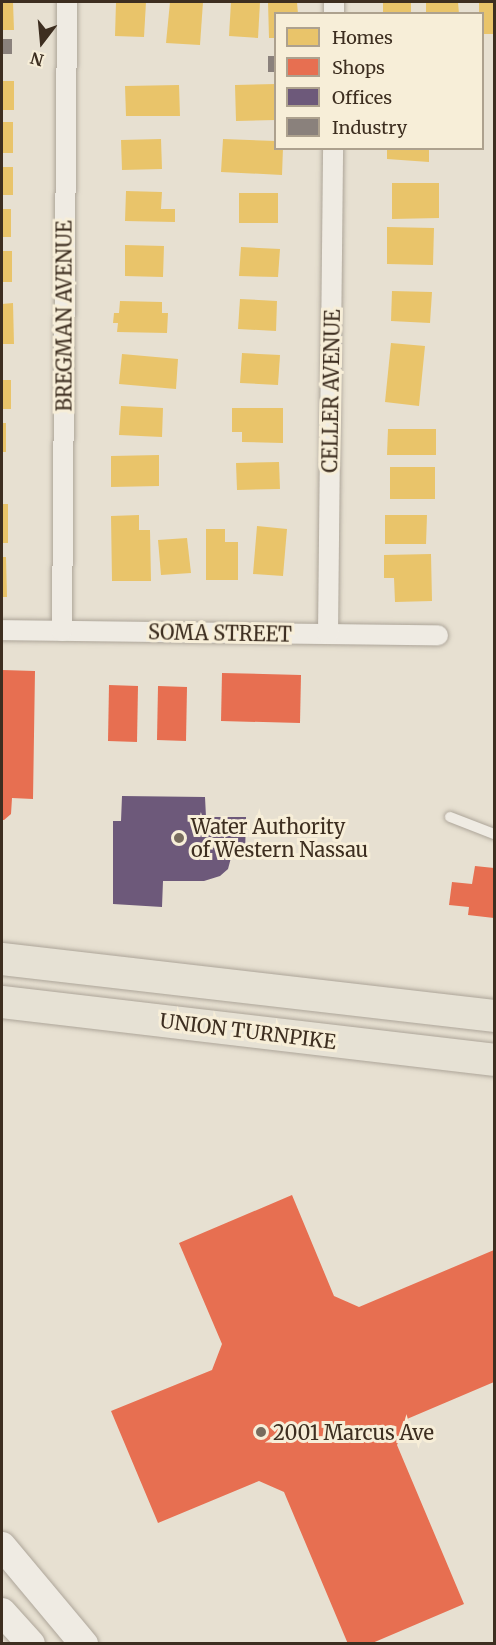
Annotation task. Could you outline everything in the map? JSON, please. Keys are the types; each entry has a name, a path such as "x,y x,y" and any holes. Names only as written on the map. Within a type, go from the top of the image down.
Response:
{"main road":[{"path":"2,959 495,1016"},
{"name":"UNION TURNPIKE","path":"2,1002 495,1060"},
{"path":"2,1546 84,1644"},
{"path":"2,1612 31,1644"}],"street":[{"name":"BREGMAN AVENUE","path":"62,631 67,2"},
{"name":"CELLER AVENUE","path":"328,634 333,150"},
{"name":"SOMA STREET","path":"2,630 438,635"}],"lane":[{"path":"450,817 495,834"}],"building: Homes":[{"path":"2,2 13,2 14,30 2,30"},
{"path":"116,2 146,2 144,37 115,36"},
{"path":"170,2 203,2 200,45 166,43"},
{"path":"231,2 260,2 258,38 229,36"},
{"path":"268,2 297,2 298,12 274,12 274,38 269,38"},
{"path":"383,2 411,2 411,12 383,12"},
{"path":"426,2 458,2 459,12 426,12"},
{"path":"479,2 494,2 494,34 484,34 484,12 479,12"},
{"path":"2,81 14,81 14,110 2,110"},
{"path":"274,84 274,120 236,121 235,85"},
{"path":"179,85 180,116 126,116 125,86"},
{"path":"2,122 13,122 13,153 2,153"},
{"path":"161,139 162,169 122,170 121,140"},
{"path":"223,139 274,141 274,150 283,150 282,175 221,172"},
{"path":"387,150 429,150 429,162 387,159"},
{"path":"2,167 13,167 13,195 2,195"},
{"path":"392,183 439,183 439,218 392,219"},
{"path":"126,191 162,192 161,209 175,209 175,222 125,221"},
{"path":"239,193 278,193 278,223 239,223"},
{"path":"2,209 11,209 11,237 2,237"},
{"path":"387,227 434,228 433,265 387,264"},
{"path":"125,245 164,246 163,277 125,276"},
{"path":"241,247 280,249 278,277 239,276"},
{"path":"2,251 12,251 12,282 2,282"},
{"path":"392,291 432,292 430,323 391,321"},
{"path":"240,299 277,301 276,331 238,329"},
{"path":"120,301 162,302 162,313 168,313 167,333 117,332 118,323 113,323 114,313 119,313"},
{"path":"13,303 14,344 2,344 2,304"},
{"path":"391,343 425,346 419,406 385,402"},
{"path":"242,353 280,355 278,385 240,383"},
{"path":"122,354 178,359 176,389 119,384"},
{"path":"2,380 11,380 11,409 2,409"},
{"path":"121,406 163,408 162,437 119,435"},
{"path":"232,408 283,408 283,443 242,442 242,432 232,432"},
{"path":"2,423 6,423 6,452 2,452"},
{"path":"388,429 436,429 436,455 387,455"},
{"path":"159,455 159,486 111,487 111,456"},
{"path":"279,462 280,489 237,490 236,463"},
{"path":"390,467 435,467 435,499 390,499"},
{"path":"2,504 8,504 8,543 2,543"},
{"path":"139,515 139,530 150,530 151,581 112,581 111,516"},
{"path":"385,515 427,515 426,544 385,544"},
{"path":"257,526 287,529 283,576 253,574"},
{"path":"206,529 225,529 225,542 238,542 238,580 206,580"},
{"path":"187,538 191,573 161,575 158,540"},
{"path":"431,554 432,601 395,602 394,578 384,578 384,555"},
{"path":"2,557 6,557 7,597 2,597"}],"building: Shops":[{"path":"2,670 35,671 33,799 12,798 11,814 4,820 2,820"},
{"path":"222,673 301,675 300,723 221,721"},
{"path":"109,685 138,686 137,742 108,741"},
{"path":"158,686 187,687 186,741 157,740"},
{"path":"475,866 494,868 494,918 468,915 469,907 449,905 452,882 472,884"},
{"name":"2001 Marcus Ave","path":"292,1195 334,1296 359,1307 494,1250 494,1382 407,1419 397,1445 464,1604 370,1644 348,1644 284,1492 259,1481 158,1523 111,1411 212,1370 222,1344 179,1243"}],"building: Offices":[{"name":"Water Authority of Western Nassau","path":"122,796 205,797 206,817 246,817 245,854 232,854 228,869 220,876 204,881 163,881 162,907 113,904 113,821 121,821"}],"building: Industry":[{"path":"2,39 12,39 12,54 2,54"},
{"path":"268,56 274,56 274,72 268,72"}],"place":[{"name":"Water Authority of Western Nassau","path":"179,838"},
{"name":"2001 Marcus Ave","path":"261,1432"}]}
